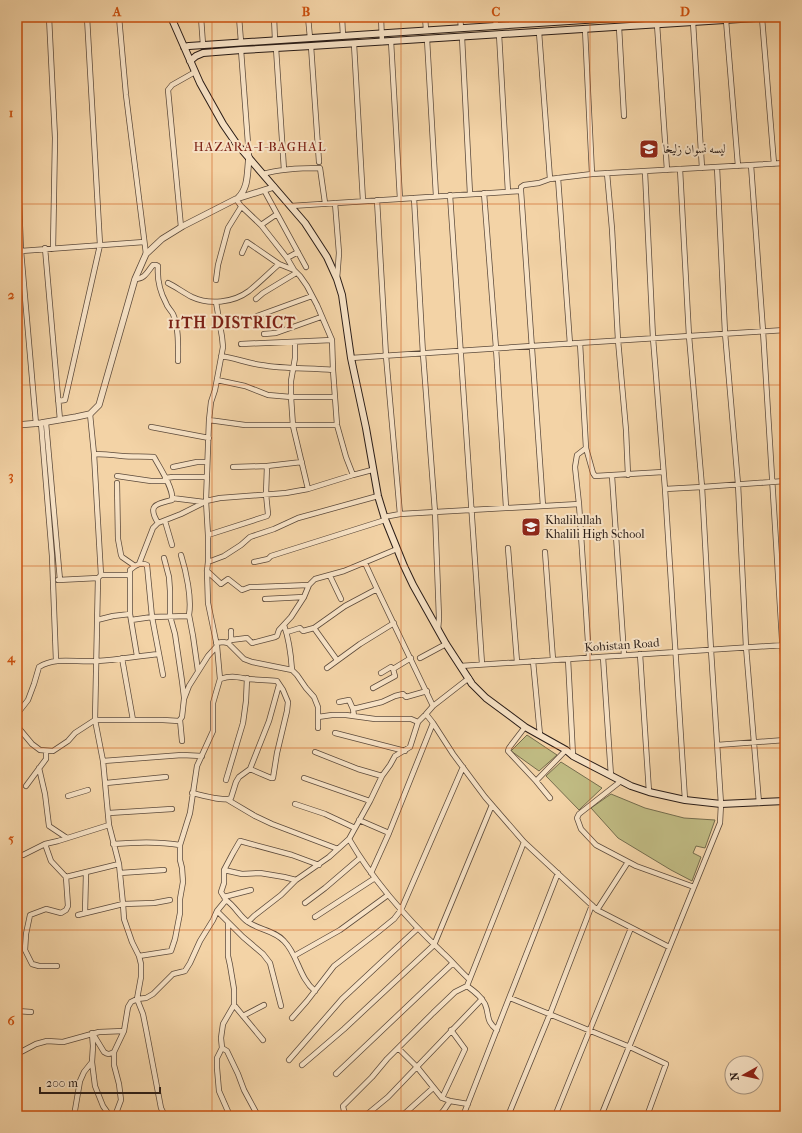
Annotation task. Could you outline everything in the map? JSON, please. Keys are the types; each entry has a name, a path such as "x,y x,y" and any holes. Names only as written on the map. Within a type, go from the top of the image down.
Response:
{"main road":[{"path":"171,17 195,72 223,124 236,143 292,206 305,223 327,257 338,279 342,295 351,358 366,428 372,470 385,519 413,585 446,644 468,678 486,698 525,727 566,750 573,756 611,776 649,792 685,800 721,804 785,801"},
{"path":"184,47 461,28 531,20 631,17"},
{"path":"190,60 203,53 241,50 772,17"}],"street":[{"path":"49,17 55,138 53,249"},
{"path":"58,402 65,400 100,245 87,17"},
{"path":"119,17 126,96 146,254"},
{"path":"201,17 202,45"},
{"path":"239,17 241,42"},
{"path":"274,17 275,40"},
{"path":"308,17 310,38"},
{"path":"342,17 343,36"},
{"path":"381,17 382,42"},
{"path":"425,17 426,30"},
{"path":"460,17 461,28"},
{"path":"495,17 496,25"},
{"path":"762,18 774,164"},
{"path":"726,20 738,166"},
{"path":"693,22 702,168"},
{"path":"657,24 667,170"},
{"path":"619,27 624,116"},
{"path":"585,29 592,174"},
{"path":"539,32 550,179"},
{"path":"499,34 508,192"},
{"path":"462,37 470,194"},
{"path":"427,39 436,196"},
{"path":"391,41 400,199"},
{"path":"354,44 363,201"},
{"path":"311,46 319,162"},
{"path":"276,48 284,170"},
{"path":"236,199 244,192 249,157 241,50"},
{"path":"181,227 168,90 175,83 195,72"},
{"path":"17,149 20,251 60,580"},
{"path":"543,506 521,190 522,185 550,179 592,174 785,163"},
{"path":"751,165 784,645 785,688"},
{"path":"717,167 725,333 738,484 746,647 759,803"},
{"path":"263,174 284,170 320,168 325,203"},
{"path":"601,1116 720,823 721,804 702,487 689,336 680,169"},
{"path":"645,172 653,338 665,489 685,800"},
{"path":"607,173 628,475"},
{"path":"558,178 570,344"},
{"path":"17,425 41,423 90,414 99,405 134,279 146,254 162,239 181,227 236,199 274,187"},
{"path":"264,190 306,267"},
{"path":"292,206 521,190"},
{"path":"484,193 506,508"},
{"path":"450,195 472,510 473,550 482,664"},
{"path":"414,198 423,354 435,512 439,618 438,630"},
{"path":"236,199 241,207 261,225 300,276 312,296 332,340 337,425 346,457 353,474"},
{"path":"377,200 386,356 400,514"},
{"path":"335,203 339,253 338,279"},
{"path":"216,280 218,265 228,228 241,207"},
{"path":"261,225 277,214"},
{"path":"20,251 144,242"},
{"path":"242,253 247,242 279,264 295,271"},
{"path":"45,248 60,420"},
{"path":"287,258 298,252"},
{"path":"168,282 204,301 216,302 236,298 248,292 279,264"},
{"path":"134,279 141,279 153,265 157,265 162,294 176,323 178,338 178,361"},
{"path":"256,299 295,271"},
{"path":"257,316 312,296"},
{"path":"139,956 171,951 172,948 180,913 180,899 183,882 180,860 180,845 190,813 197,766 213,731 213,703 220,679 216,645 208,602 208,535 205,501 211,402 223,347 216,302"},
{"path":"264,334 276,333 321,317"},
{"path":"351,358 785,330"},
{"path":"240,344 332,340"},
{"path":"295,342 294,368 291,381 293,426 308,489"},
{"path":"580,343 586,448 595,476 663,472"},
{"path":"221,356 236,358 262,365 333,370"},
{"path":"217,380 245,386 268,395 291,397 335,397"},
{"path":"90,414 94,454 99,576 95,720 106,782 109,825 119,864 124,919 141,964 137,999 143,1014 161,1108 165,1116"},
{"path":"210,420 245,425 337,425"},
{"path":"151,427 209,438"},
{"path":"586,448 577,456 575,467 579,504 589,657"},
{"path":"94,454 154,457 166,480 172,498"},
{"path":"173,467 197,462 207,462"},
{"path":"233,467 267,466 302,462"},
{"path":"208,535 267,516 267,466"},
{"path":"158,523 153,510 155,506 158,503 172,500 172,498 205,501 220,498 286,493 308,489 353,474 372,470"},
{"path":"117,476 151,481 166,480 173,477 207,477"},
{"path":"612,476 624,655"},
{"path":"665,489 785,481"},
{"path":"117,483 118,539 121,556 137,565"},
{"path":"208,562 224,556 250,537 274,529 298,518 378,496"},
{"path":"137,565 153,528 158,523 205,501"},
{"path":"254,562 317,543 400,514 579,504"},
{"path":"51,505 56,661"},
{"path":"165,521 172,545"},
{"path":"508,548 517,662"},
{"path":"184,699 189,686 216,645 223,642 247,638 252,643 277,636 279,630 291,617 304,597 308,585 315,579 330,576 397,550"},
{"path":"545,552 553,660"},
{"path":"181,555 187,579 189,615 198,671"},
{"path":"164,558 169,577 170,616 175,634 184,699 182,717 180,720 182,741"},
{"path":"365,563 433,706"},
{"path":"137,656 130,614 129,575 130,570 137,565 144,564 147,565 152,617 163,675"},
{"path":"207,571 221,584 228,579 242,590 250,587 308,585"},
{"path":"53,580 129,575"},
{"path":"330,576 341,599"},
{"path":"287,632 300,628 303,631 314,628 345,606 377,589"},
{"path":"265,599 304,597"},
{"path":"97,620 130,614"},
{"path":"131,620 189,615"},
{"path":"327,668 360,644 394,623"},
{"path":"284,625 287,632 292,670"},
{"path":"314,628 337,660"},
{"path":"231,631 230,642 244,659 292,670 297,675 314,696 318,707 318,728"},
{"path":"420,658 446,644"},
{"name":"Kohistan Road","path":"460,666 784,645"},
{"path":"17,714 28,700 39,667 43,664 56,661 96,662 159,654"},
{"path":"640,654 649,792"},
{"path":"604,656 611,776"},
{"path":"122,658 133,720"},
{"path":"381,673 390,668 393,669 411,658"},
{"path":"568,659 573,756"},
{"path":"534,661 540,735"},
{"path":"373,688 395,677 393,669"},
{"path":"220,679 228,676 235,676 277,681 288,702 273,778 250,769"},
{"path":"226,780 243,723 247,678"},
{"path":"248,922 281,895 296,880 318,865 349,838 382,776 395,756 410,747 418,722 433,706 468,678"},
{"path":"228,800 231,798 239,777 250,769 268,721 279,685"},
{"path":"353,709 382,702 403,694 406,697 427,691"},
{"path":"339,702 349,700 354,716"},
{"path":"426,714 484,797 524,842 597,910 670,947"},
{"path":"318,717 332,715 354,716 375,719 411,719 418,722"},
{"path":"17,726 32,744 40,750 52,751 68,741 75,733 95,720 180,720"},
{"path":"371,873 389,833 433,723"},
{"path":"525,727 509,748 508,752 550,798"},
{"path":"335,733 405,751"},
{"path":"717,745 785,740"},
{"path":"536,781 566,750"},
{"path":"26,786 35,776 46,759 46,751"},
{"path":"315,752 382,776"},
{"path":"103,761 182,755 202,756"},
{"path":"292,1018 334,966 394,919 401,910 463,767"},
{"path":"39,768 45,794 49,826 67,838"},
{"path":"106,782 166,777"},
{"path":"304,778 370,801"},
{"path":"621,781 578,814 577,818 581,829 596,845 628,862 694,887"},
{"path":"68,796 88,790"},
{"path":"192,793 228,800 272,824 338,849"},
{"path":"295,804 324,814 355,828"},
{"path":"302,1066 434,945 492,805"},
{"path":"109,813 172,809"},
{"path":"359,820 389,833"},
{"path":"17,855 23,855 46,844 109,825"},
{"path":"349,838 360,858 388,895 418,929 469,979"},
{"path":"315,991 300,971 291,950 284,940 273,932 256,927 248,922 225,899 221,891 224,883 224,870 241,841 292,855 318,865"},
{"path":"113,844 147,842 180,845"},
{"path":"346,1115 343,1106 372,1077 387,1059 455,992 467,986 524,842"},
{"path":"46,844 51,861 66,877 68,906 66,910 61,913 46,909 30,916 26,934 25,950 32,964 39,966 57,966"},
{"path":"305,903 360,858"},
{"path":"597,910 628,862"},
{"path":"66,877 119,864"},
{"path":"120,873 164,870"},
{"path":"224,870 242,874 260,873 296,880"},
{"path":"85,913 86,873"},
{"path":"462,1116 510,998 558,873"},
{"path":"315,917 375,878"},
{"path":"116,1116 121,1100 114,1064 114,1052 124,1031 128,1007 131,1002 137,999 146,998 152,994 173,974 185,970 225,899 250,890"},
{"path":"294,956 340,930 388,895"},
{"path":"78,915 123,904 170,900"},
{"path":"508,1116 550,1014 592,905"},
{"path":"217,911 228,923 263,954 270,963 281,1006"},
{"path":"228,923 228,956 234,989 234,1005 223,1024 221,1038 222,1048 217,1058 217,1063 219,1091 230,1116"},
{"path":"556,1116 631,928"},
{"path":"289,1060 342,999 418,929"},
{"path":"336,1074 453,963"},
{"path":"467,986 480,995 485,1005 488,1021 496,1030"},
{"path":"510,998 630,1047 666,1064 647,1116"},
{"path":"365,1116 388,1097 482,999"},
{"path":"234,1005 264,1040"},
{"path":"243,1016 264,1005"},
{"path":"17,1011 31,1012"},
{"path":"442,1098 465,1048 451,1030"},
{"path":"17,1054 47,1040 63,1042 99,1032 124,1031"},
{"path":"92,1034 106,1054 114,1052"},
{"path":"92,1034 92,1062 95,1086 103,1106 110,1116"},
{"path":"222,1048 227,1051 244,1090 258,1116"},
{"path":"398,1048 417,1067 442,1098 468,1104"},
{"path":"74,1116 80,1081 84,1072 92,1062"},
{"path":"402,1116 433,1088"},
{"path":"439,1116 450,1101"}],"shaded area":[{"path":"527,735 557,755 539,771 511,751"},
{"path":"561,762 602,788 579,810 546,776"},
{"path":"611,794 645,808 684,818 715,820 705,848 696,846 693,853 701,857 692,881 618,838 591,808"}],"place":[{"name":"لیسه نسوان زلیخا","path":"649,149"},
{"name":"Khalilullah Khalili High School","path":"531,527"}],"district":[{"name":"HAZARA-I-BAGHAL","path":"260,146"},
{"name":"11TH DISTRICT","path":"232,322"}]}
